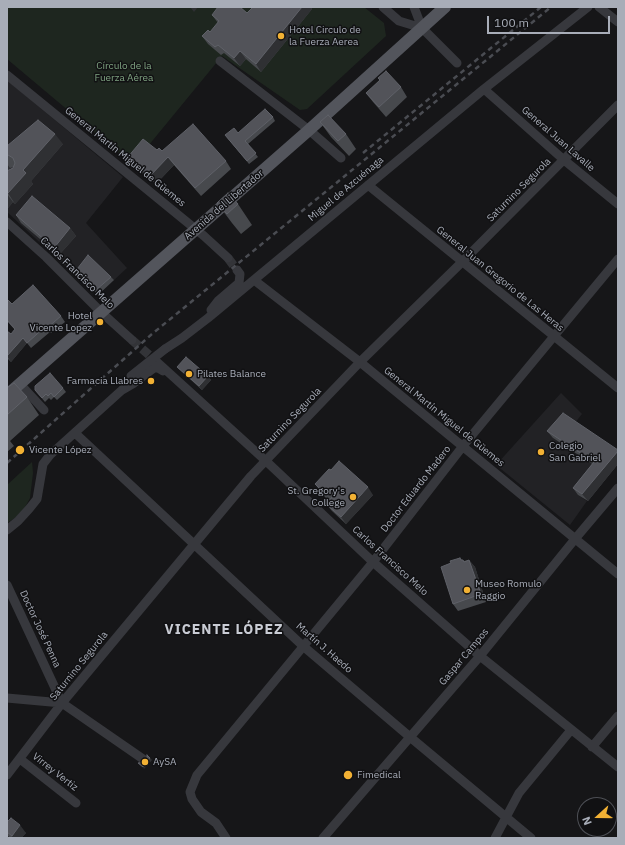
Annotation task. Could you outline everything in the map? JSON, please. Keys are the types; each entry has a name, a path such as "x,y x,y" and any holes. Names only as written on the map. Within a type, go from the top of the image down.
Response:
{"main road":[{"name":"Avenida del Libertador","path":"7,395 309,130 442,9"}],"street":[{"path":"383,7 400,21 422,28"},
{"path":"414,7 422,28 457,63"},
{"name":"Miguel de Azcuénaga","path":"122,390 131,376 208,318 484,89 588,7"},
{"path":"599,7 618,22"},
{"path":"220,61 309,130 341,158"},
{"name":"General Martín Miguel de Güemes","path":"7,75 196,229 228,258"},
{"name":"General Juan Lavalle","path":"484,89 564,160 618,204"},
{"name":"Saturnino Segurola","path":"7,775 62,703 251,476 360,362 618,106"},
{"name":"General Juan Gregorio de Las Heras","path":"368,185 618,388"},
{"name":"Carlos Francisco Melo","path":"7,222 46,257 101,312 132,340"},
{"name":"Doctor Eduardo Madero","path":"226,838 216,824 196,806 190,792 197,775 373,562 463,446 618,259"},
{"path":"208,318 211,310 218,301 239,283 240,274 237,270"},
{"name":"General Martín Miguel de Güemes","path":"254,280 360,362 618,574"},
{"name":"Carlos Francisco Melo","path":"157,362 266,461 373,562 480,656 618,767"},
{"name":"Miguel de Azcuénaga","path":"7,530 30,510 37,498 43,464 50,455 122,390 154,368 158,368 170,375"},
{"path":"20,384 44,410"},
{"name":"Martín J. Haedo","path":"75,433 303,646 531,838"},
{"name":"Gaspar Campos","path":"323,838 480,656 618,488"},
{"name":"Doctor José Penna","path":"7,584 10,599 62,703 142,759"},
{"path":"7,698 62,703"},
{"path":"592,747 618,716"},
{"path":"495,838 519,793 571,730"},
{"name":"Virrey Vertiz","path":"20,759 76,803"}],"shaded area":[{"path":"7,80 123,177 86,223 127,268 99,294 77,277 7,212"},
{"name":"Colegio San Gabriel","path":"561,393 582,414 574,424 553,438 599,469 578,495 587,501 570,525 496,465"}],"green space":[{"name":"Círculo de la Fuerza Aérea","path":"7,7 364,7 384,23 386,36 307,109 300,110 222,56 132,164 7,59"},
{"path":"32,462 33,473 30,498 24,509 15,518 7,523 7,485"}],"building":[{"path":"218,7 240,7 247,13 253,7 302,7 256,64 240,51 234,58 218,45 215,47 202,36 208,30 210,32 219,21 212,15"},
{"path":"386,71 401,87 379,107 366,93 380,80 378,78"},
{"path":"265,109 273,117 245,141 256,153 247,161 225,135 234,128 238,133"},
{"path":"328,115 346,134 338,141 320,122"},
{"path":"38,120 55,134 23,170 26,173 7,193 7,171 13,168 15,163 13,158 8,155 7,156 7,146"},
{"path":"193,124 226,161 195,188 168,157 150,176 127,158 143,139 157,150 159,148 162,151"},
{"path":"228,193 238,204 227,214 217,203"},
{"path":"32,196 70,228 54,248 16,215"},
{"path":"88,255 111,277 96,290 93,290 74,273"},
{"path":"33,285 61,316 47,328 46,326 27,343 23,338 7,356 7,331 11,334 15,329 7,320 7,299 12,304"},
{"path":"186,357 208,376 199,386 177,367"},
{"path":"50,373 63,388 54,397 51,393 48,396 46,394 42,398 35,390 35,386"},
{"path":"14,383 27,397 7,415 7,388"},
{"path":"563,413 618,450 582,494 573,488 594,462 547,431"},
{"name":"St. Gregory's College","path":"339,461 368,487 341,517 326,504 334,495 323,494 315,484"},
{"name":"Museo Romulo Raggio","path":"460,558 464,562 469,560 481,594 453,604 441,567 451,563 450,561"},
{"path":"147,755 150,758 143,767 138,763 145,762 147,760"},
{"path":"11,818 20,825 12,836 7,832 7,822"}],"tunnel":[{"path":"228,258 237,270"},
{"path":"132,340 157,362"}],"railway":[{"path":"363,153 541,7"},
{"path":"7,463 152,334 551,7"}],"place":[{"name":"Hotel Circulo de la Fuerza Aerea","path":"281,36"},
{"name":"Hotel Vicente Lopez","path":"100,322"},
{"name":"Pilates Balance","path":"189,374"},
{"name":"Farmacia Llabres","path":"151,381"},
{"name":"Vicente López","path":"20,450"},
{"name":"Colegio San Gabriel","path":"541,452"},
{"name":"St. Gregory's College","path":"353,497"},
{"name":"Museo Romulo Raggio","path":"467,590"},
{"name":"AySA","path":"145,762"},
{"name":"Fimedical","path":"348,775"}],"district":[{"name":"VICENTE LÓPEZ","path":"224,630"}]}
